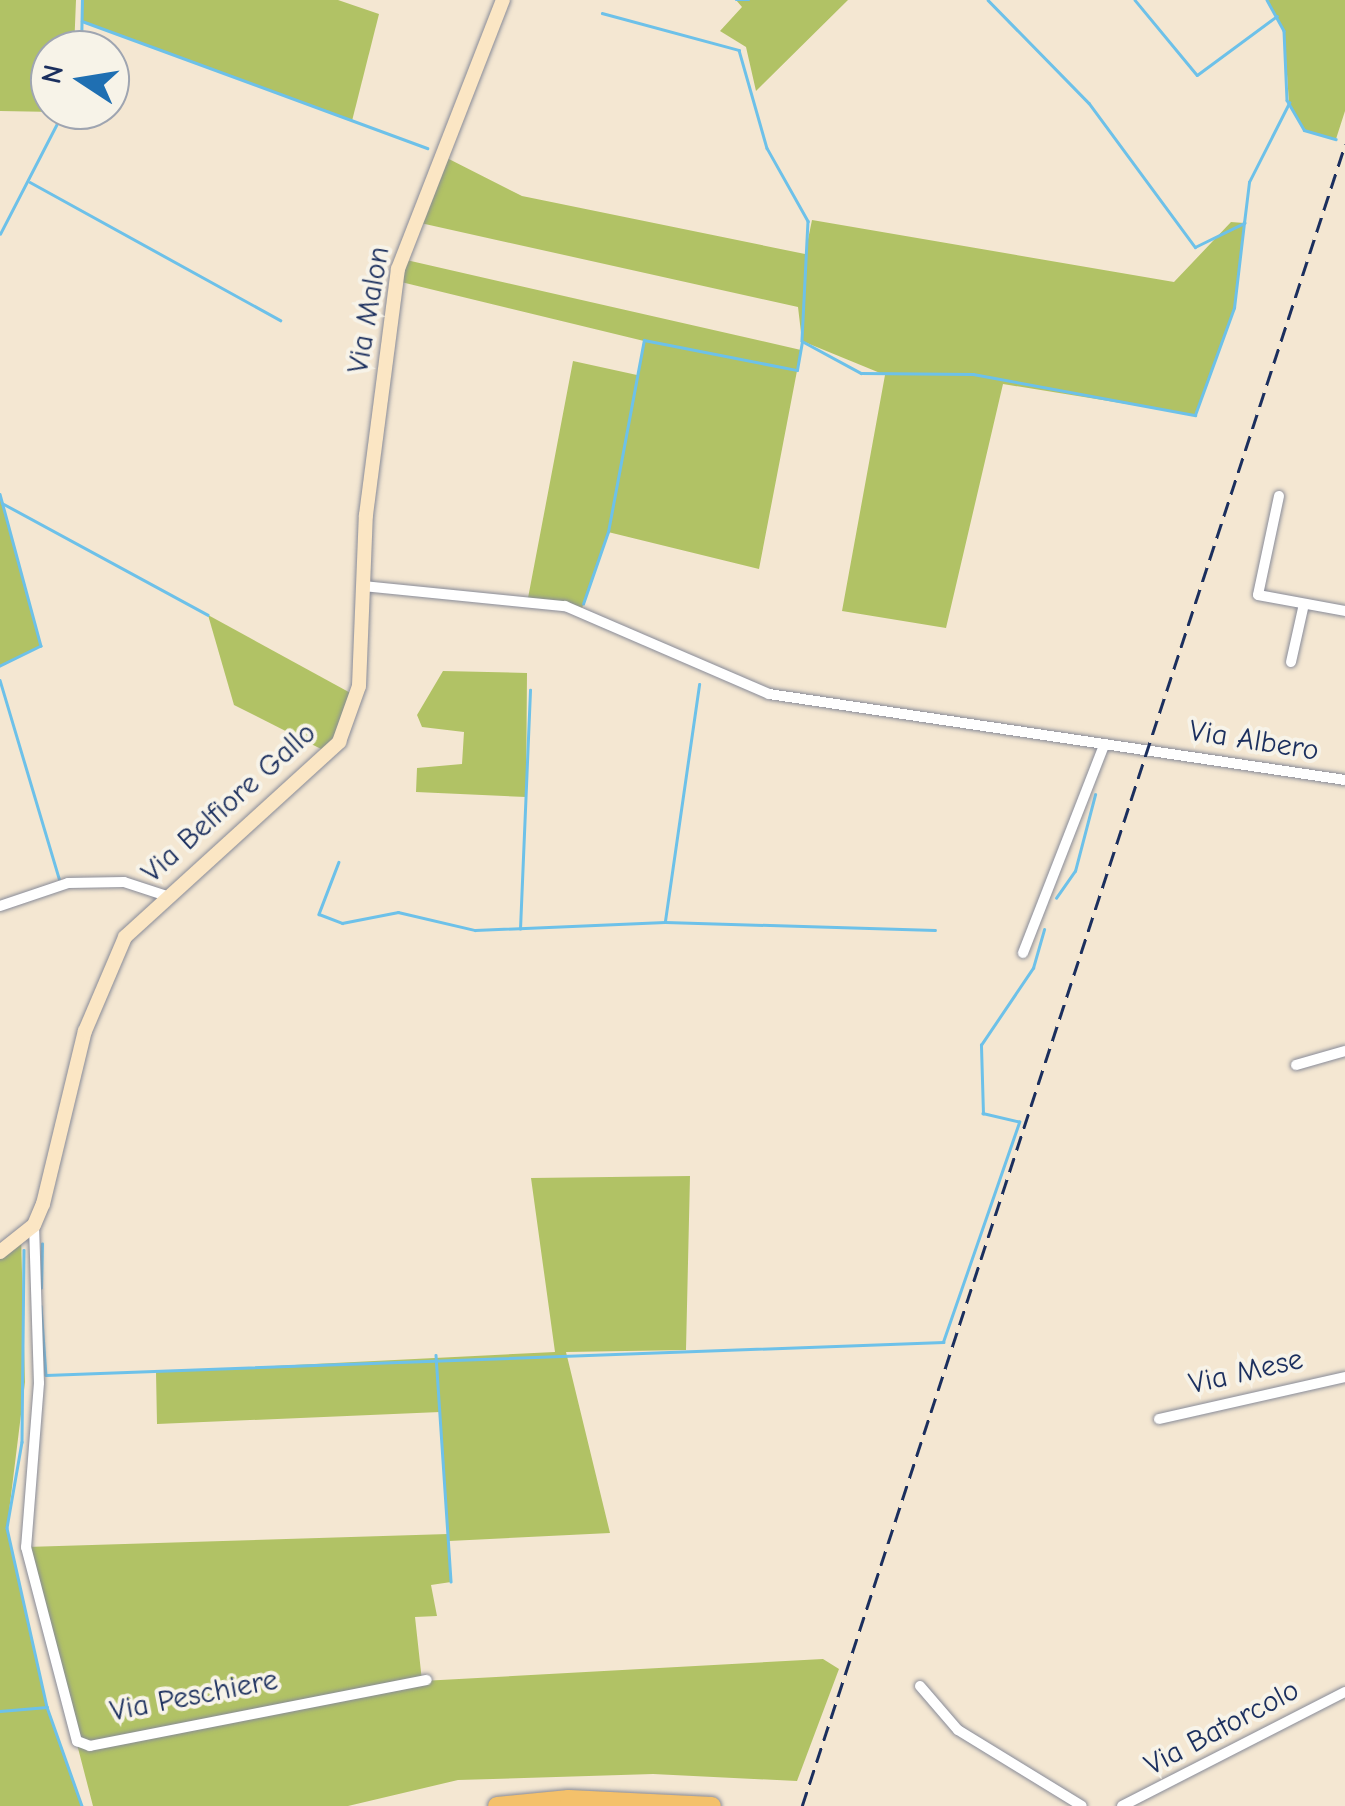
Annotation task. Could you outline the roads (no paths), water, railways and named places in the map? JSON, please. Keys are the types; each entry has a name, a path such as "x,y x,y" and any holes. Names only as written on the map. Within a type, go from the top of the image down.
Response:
{"highway":[{"path":"497,1806 712,1806"}],"street":[{"name":"Via Malon","path":"363,586 398,269 503,0"},
{"path":"1278,496 1258,595 1345,611"},
{"path":"363,586 546,602 769,694 1104,744 1023,953"},
{"name":"Via Belfiore Gallo","path":"43,1204 100,984 125,937 340,742 359,686 363,586"},
{"path":"1291,662 1304,604"},
{"name":"Via Albero","path":"1104,744 1345,780"},
{"path":"0,906 68,882 124,882 166,896"},
{"path":"1296,1066 1345,1051"},
{"name":"Via Peschiere","path":"43,1204 34,1225 39,1383 26,1547 77,1741 90,1746 427,1680"},
{"name":"Via Peschiere","path":"0,1252 34,1225"},
{"name":"Via Mese","path":"1158,1419 1345,1377"},
{"path":"920,1686 958,1730 1082,1806"},
{"name":"Via Batorcolo","path":"1122,1806 1345,1692"}],"waterway":[{"path":"81,30 82,0"},
{"path":"736,0 749,0"},
{"path":"988,0 1089,103 1195,247 1244,223 1249,182 1289,103"},
{"path":"1135,0 1197,75 1277,16"},
{"path":"1267,0 1284,31 1287,100 1304,130 1336,139"},
{"path":"602,13 739,50 767,148 808,221 802,341 861,373 973,374 1195,415 1234,308 1244,223"},
{"path":"82,21 427,148"},
{"path":"0,234 54,130"},
{"path":"30,182 280,320"},
{"path":"583,604 608,532 644,340 797,370 802,343"},
{"path":"0,494 41,646 0,666"},
{"path":"2,503 208,615"},
{"path":"0,680 59,878"},
{"path":"665,921 699,684"},
{"path":"520,929 530,690"},
{"path":"1056,898 1075,871 1095,795"},
{"path":"339,862 319,914 342,923 398,912 475,930 665,922 935,930"},
{"path":"41,1306 46,1375 943,1342 1019,1122 983,1114 981,1045 1033,968 1044,930"},
{"path":"41,1288 42,1244"},
{"path":"24,1250 22,1442 7,1528 47,1707 82,1806"},
{"path":"436,1355 451,1582"},
{"path":"0,1711 47,1707"}],"railway":[{"path":"802,1806 1345,145"}]}
